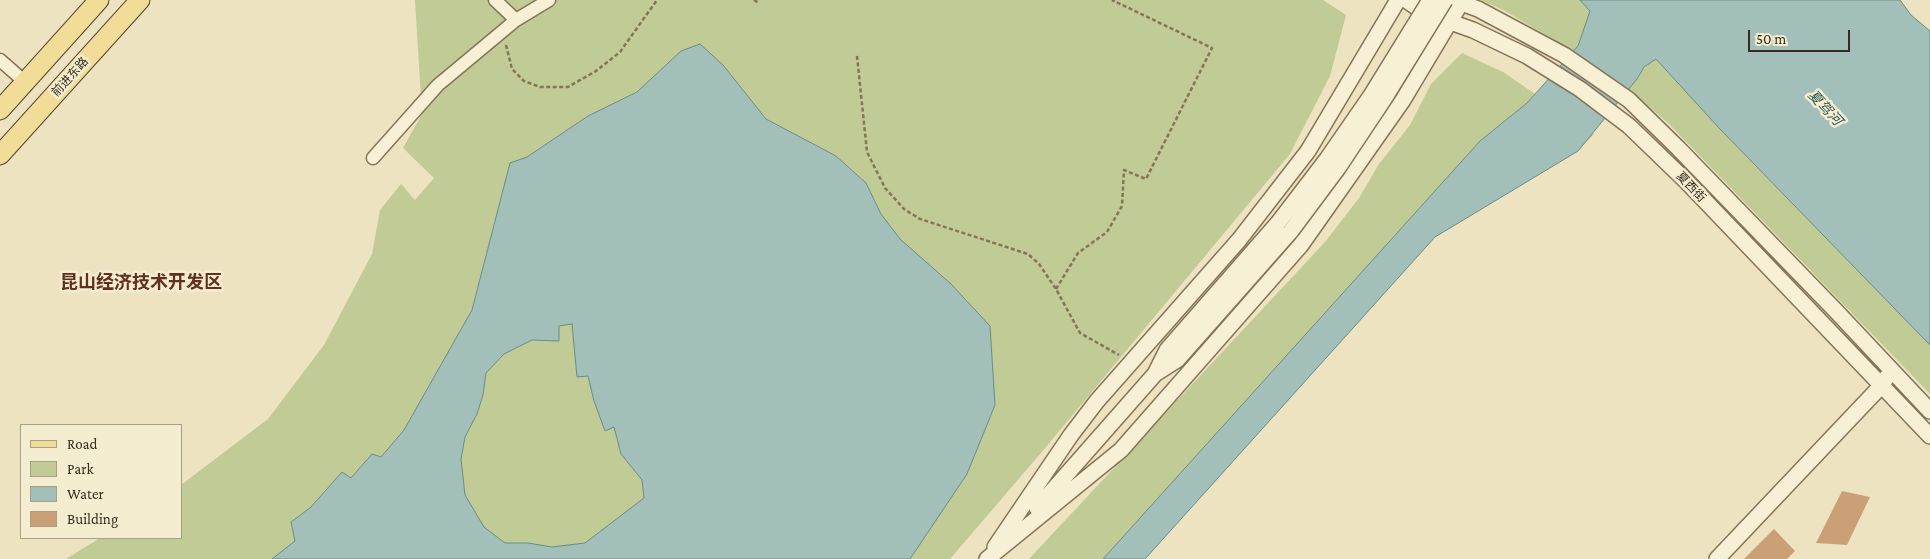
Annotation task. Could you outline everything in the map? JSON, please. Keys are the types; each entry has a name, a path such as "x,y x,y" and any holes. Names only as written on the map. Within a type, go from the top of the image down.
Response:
{"main road":[{"path":"0,110 99,0"},
{"name":"前进东路","path":"0,155 140,0"}],"street":[{"path":"495,0 516,20"},
{"path":"373,158 438,85 516,20 548,0"},
{"path":"987,559 1071,435 1097,401 1239,240 1308,151 1398,0"},
{"name":"夏西街","path":"1406,0 1425,13 1474,30 1527,56 1580,89 1629,126 1687,182 1930,436"},
{"path":"1155,374 1166,350 1278,223 1327,159 1372,94 1430,0"},
{"path":"987,559 1048,496 1155,374 1177,360 1290,231 1338,168 1384,99 1444,0"},
{"path":"987,559 1121,450 1301,245 1403,100 1451,22 1457,1"},
{"name":"夏西街","path":"1457,1 1478,9 1564,55 1629,100 1678,148 1930,412"},
{"path":"0,60 25,82"},
{"path":"1717,559 1882,385 1891,370"}],"path":[{"path":"502,32 512,68 524,81 540,87 568,87 596,71 620,52 657,0"},
{"path":"754,0 759,3"},
{"path":"1056,289 1078,253 1108,232 1122,206 1124,170 1146,179 1212,48 1112,0"},
{"path":"857,56 867,152 885,188 904,209 920,219 1028,254 1039,264 1056,289 1080,333 1131,362"}],"green space":[{"path":"415,0 1323,0 1346,15 1330,76 1290,154 1046,447 950,559 66,559 98,539 182,539 182,484 268,419 324,345 372,254 380,210 401,184 415,200 434,178 403,148 422,114"},
{"path":"1481,0 1900,0 1911,15 1930,31 1930,394 1669,124 1610,73 1505,11"},
{"path":"1462,53 1503,72 1594,134 1578,151 1435,237 1145,559 1029,559 1325,242 1359,198 1379,164 1410,125 1431,84"}],"water":[{"name":"夏驾河","path":"1580,0 1900,0 1911,15 1930,31 1930,345 1719,128 1656,59 1644,67 1637,79 1578,151 1435,237 1145,559 1103,559 1480,141 1527,103 1578,46 1590,11"},
{"path":"700,44 723,65 766,119 836,156 866,183 881,214 900,239 951,284 990,326 995,405 967,474 910,559 272,559 295,541 291,522 311,507 342,472 351,478 372,454 381,457 404,430 472,310 510,163 527,157 588,116 637,92 681,51","holes":["572,324 577,377 588,376 594,401 605,431 614,427 621,454 642,480 644,498 585,543 552,547 528,543 505,543 484,527 465,495 461,459 465,437 477,414 483,395 486,373 504,354 532,340 559,341 559,326"]}],"building":[{"path":"1842,491 1870,497 1847,545 1816,543"},
{"path":"1774,529 1795,551 1787,559 1744,559"}],"district":[{"name":"昆山经济技术开发区","path":"141,282"}]}
